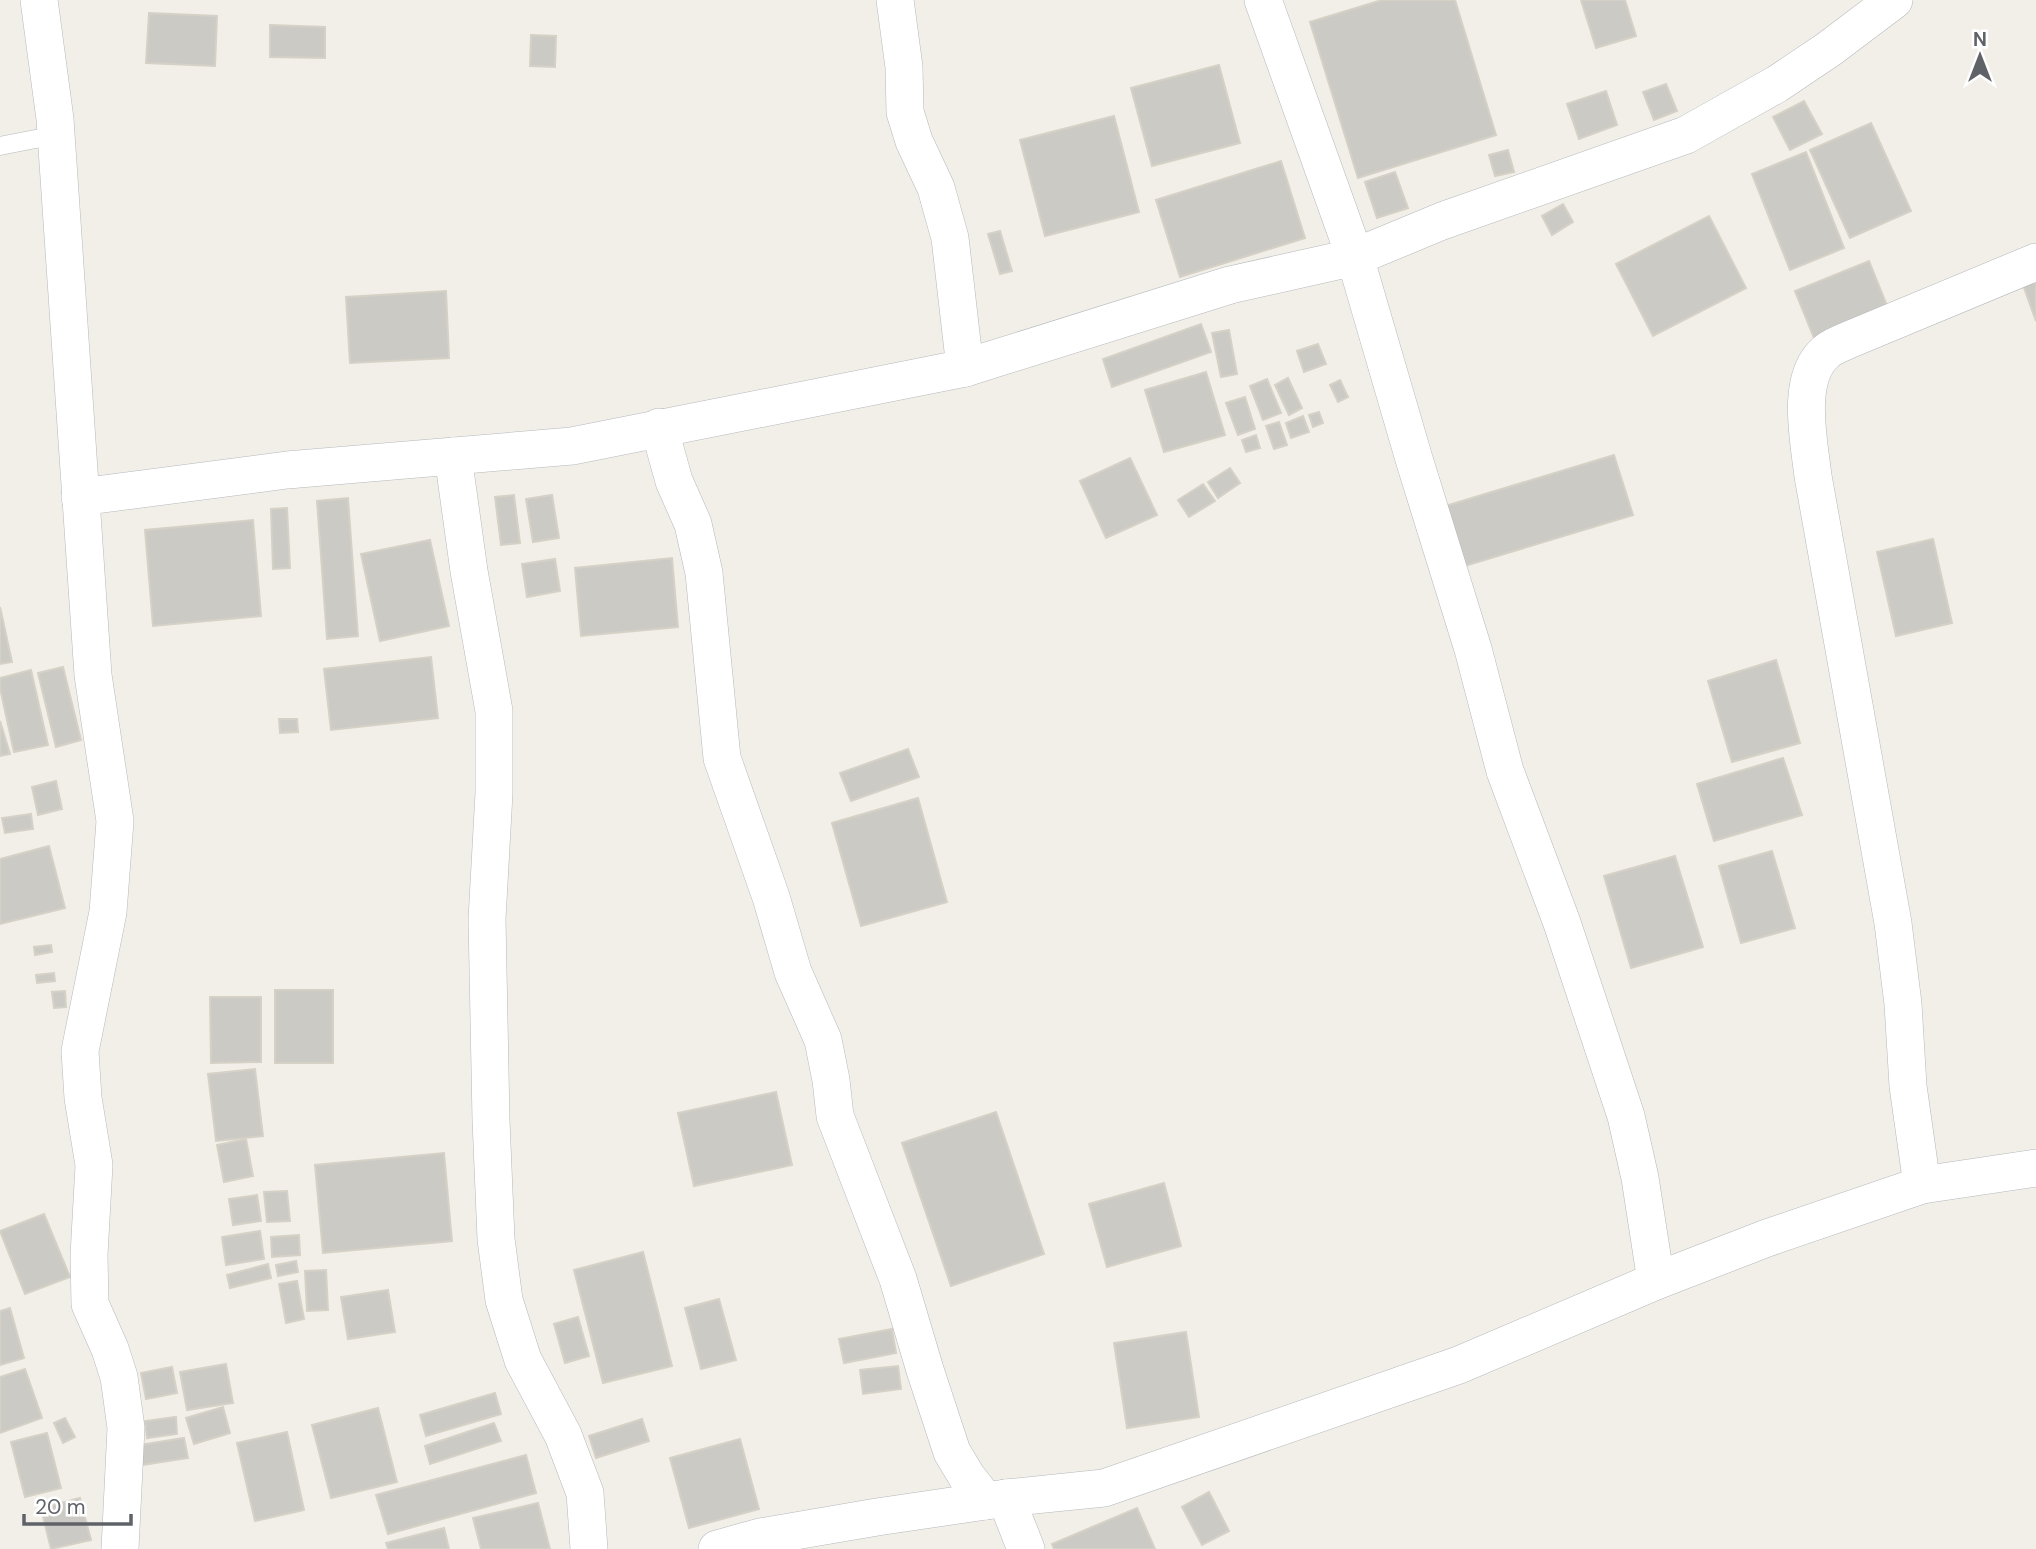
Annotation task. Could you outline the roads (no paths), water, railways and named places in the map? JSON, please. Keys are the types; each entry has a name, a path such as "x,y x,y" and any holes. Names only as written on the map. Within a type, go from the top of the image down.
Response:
{"street":[{"path":"39,0 57,135 93,675 115,821 108,912 80,1051 83,1098 94,1165 89,1255 90,1304 119,1377 126,1428 120,1549"},
{"path":"895,0 904,67 905,112 914,141 936,188 950,238 965,368"},
{"path":"1263,0 1355,257 1414,459 1474,649 1505,771 1562,923 1626,1116 1640,1178 1656,1281"},
{"path":"80,496 287,470 572,446 965,368 1230,285 1355,257 1442,221 1686,135 1777,84 1894,0"},
{"path":"1922,1185 1908,1086 1903,1004 1893,923 1813,476 1806,414 1808,394 1810,378 1825,352 2036,262"},
{"path":"659,427 674,481 693,524 704,573 722,758 771,898 793,972 822,1040 831,1080 835,1116 898,1279 952,1452 967,1477 996,1500 1026,1549"},
{"path":"453,456 469,571 494,710 494,793 487,919 496,1239 504,1300 523,1360 563,1435 585,1493 589,1549"},
{"path":"717,1549 760,1537 996,1500 1104,1488 1459,1365 1656,1281 1767,1238 1922,1185 2036,1168"}],"lane":[{"path":"0,146 57,135"}]}
